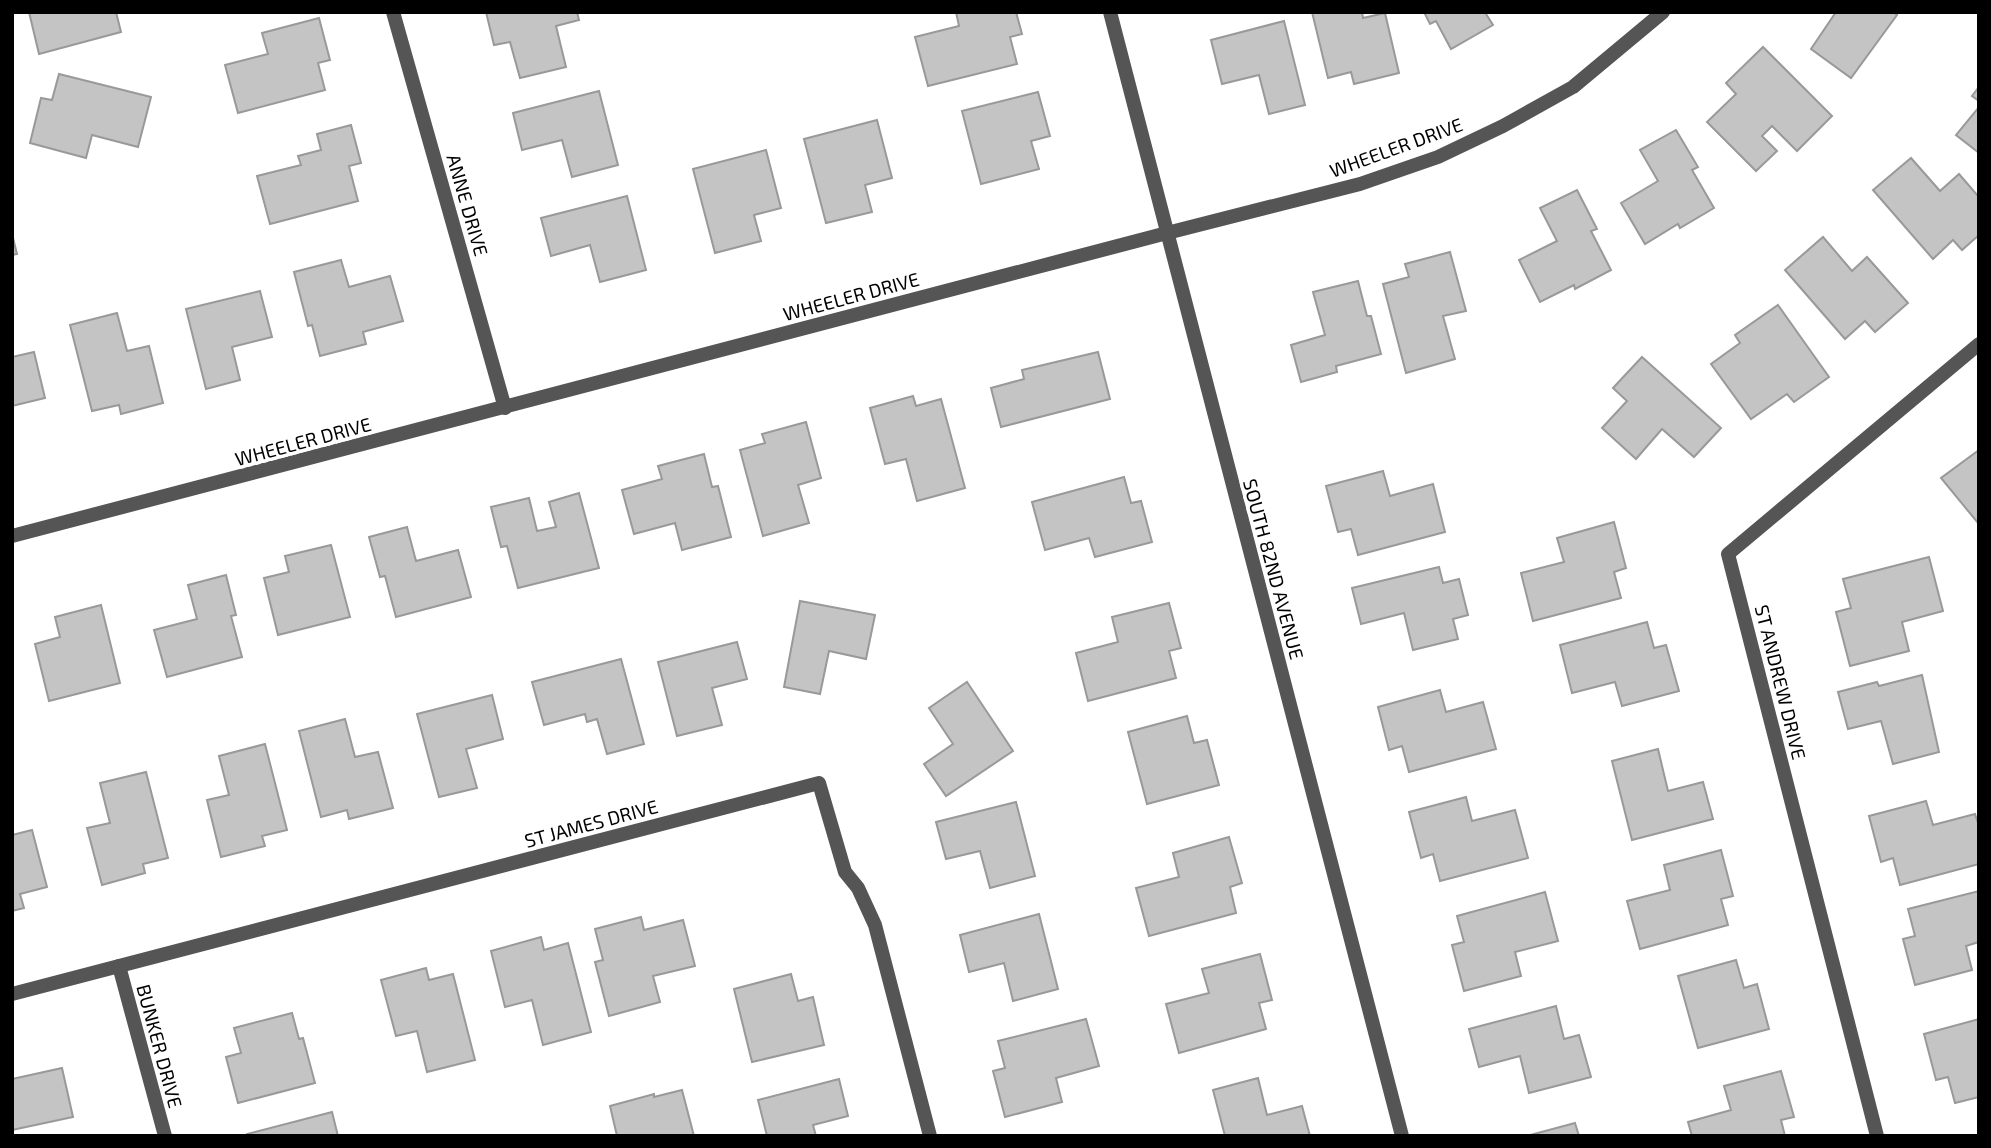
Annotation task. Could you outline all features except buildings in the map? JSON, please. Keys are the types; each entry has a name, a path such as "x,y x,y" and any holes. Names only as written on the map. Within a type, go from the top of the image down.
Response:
{"street":[{"name":"ANNE DRIVE","path":"393,12 505,408"},
{"name":"SOUTH 82ND AVENUE","path":"1110,12 1402,1136"},
{"name":"WHEELER DRIVE","path":"12,536 1360,184 1438,157 1503,126 1573,87 1663,12"},
{"name":"ST ANDREW DRIVE","path":"1877,1136 1728,554 1979,344"},
{"name":"ST JAMES DRIVE","path":"12,994 819,783 845,872 858,888 875,925 930,1136"},
{"name":"BUNKER DRIVE","path":"119,967 165,1136"}]}
